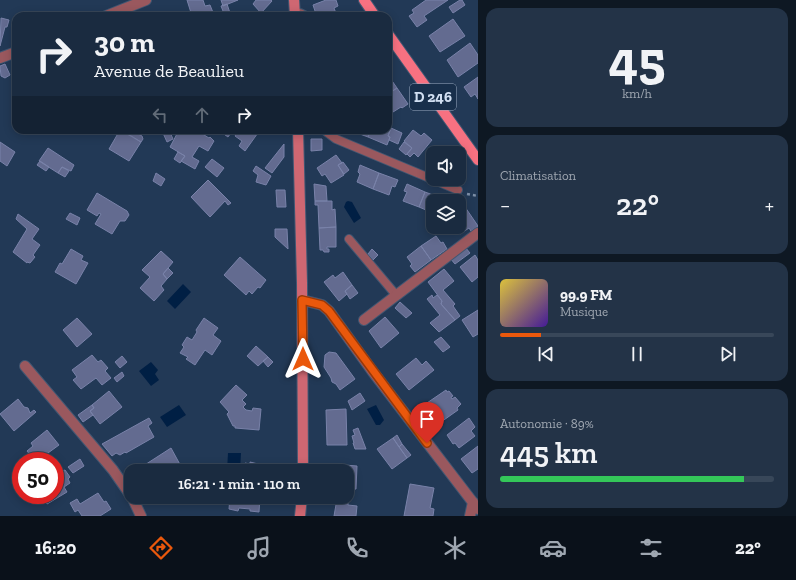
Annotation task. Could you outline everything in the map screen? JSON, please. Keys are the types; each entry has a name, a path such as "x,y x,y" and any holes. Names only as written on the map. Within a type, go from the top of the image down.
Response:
{"main road":[{"path":"294,0 295,12"},
{"path":"364,0 372,12"},
{"name":"D 246","path":"392,40 478,160"},
{"path":"298,134 302,300 303,464"},
{"path":"300,516 301,504"}],"street":[{"path":"116,12 146,0"},
{"path":"0,58 12,54"},
{"path":"364,320 478,233"},
{"path":"302,300 322,305 329,311 475,506 470,516"},
{"path":"25,366 113,470 124,486"},
{"path":"135,504 141,516"}],"lane":[{"path":"329,134 336,139 458,190"},
{"path":"349,239 396,295"}],"water":[{"path":"348,201 352,202 361,218 354,223 344,207"},
{"path":"183,284 191,292 175,309 167,301"},
{"path":"151,362 158,370 155,374 159,380 151,386 139,371"},
{"path":"179,405 186,415 167,427 160,417"},
{"path":"376,405 384,420 380,425 376,425 367,409"},
{"path":"228,453 241,453 240,464 227,464"}],"building":[{"path":"187,0 203,0 205,6 210,5 213,12 191,12"},
{"path":"221,0 238,0 223,6"},
{"path":"256,0 272,1 262,12 260,12 253,4"},
{"path":"326,0 336,0 338,6 334,8 336,12 315,12 313,5"},
{"path":"426,0 448,0 424,16 427,20 417,27 409,16 414,13 412,10"},
{"path":"462,0 465,5 453,13 449,7"},
{"path":"227,4 230,12 223,12 221,6"},
{"path":"1,18 9,20 7,27 5,27 0,46"},
{"path":"453,19 465,36 440,52 429,36"},
{"path":"470,43 478,55 478,63 458,77 447,60"},
{"path":"5,64 10,75 5,78 1,76 0,66"},
{"path":"478,77 478,99 475,94 471,97 464,87"},
{"path":"392,81 397,88 392,91"},
{"path":"397,88 408,104 393,112 392,111 392,91"},
{"path":"392,128 402,133 398,144 389,140 390,137 388,136 389,134 392,134"},
{"path":"413,130 421,136 424,133 432,140 418,157 414,153 410,157 407,154 412,148 404,141"},
{"path":"118,134 127,134 141,142 129,161 109,149"},
{"path":"128,134 138,134 142,136 143,139 141,142"},
{"path":"163,134 171,134 173,139 167,142"},
{"path":"177,134 202,134 209,138 210,137 214,141 208,151 199,146 192,157 199,161 195,169 181,161 185,156 170,147"},
{"path":"236,134 257,134 245,151 239,146 242,141 235,136"},
{"path":"360,134 369,134 368,137"},
{"path":"369,134 389,134 388,136 390,137 387,145 368,137"},
{"path":"311,139 322,139 322,150 311,151"},
{"path":"0,142 15,152 7,166 0,161"},
{"path":"404,142 412,148 406,155 399,149"},
{"path":"284,144 284,157 272,173 265,168"},
{"path":"48,148 74,165 71,171 62,167 58,173 39,161"},
{"path":"178,152 185,156 180,163 174,159"},
{"path":"336,155 342,163 338,165 344,175 331,183 325,174 322,176 317,168"},
{"path":"212,159 224,168 217,177 205,167"},
{"path":"40,161 49,167 46,171 37,165"},
{"path":"343,162 349,170 344,174 338,165"},
{"path":"360,165 379,173 373,189 357,182 360,174 358,172"},
{"path":"256,166 271,176 266,185 256,182 258,175 253,171"},
{"path":"62,167 69,171 65,177 58,173"},
{"path":"156,173 165,179 161,186 153,181"},
{"path":"379,173 398,180 395,187 392,186 389,195 373,189"},
{"path":"208,180 231,203 228,205 225,201 210,217 191,197"},
{"path":"314,184 326,186 327,201 315,201"},
{"path":"407,184 425,192 419,207 403,201 407,192 404,191"},
{"path":"276,190 285,190 286,207 277,207"},
{"path":"425,192 430,194 426,194 426,210 419,207"},
{"path":"97,193 127,211 129,215 125,221 120,221 112,234 95,224 101,214 99,213 97,216 87,210"},
{"path":"315,201 332,201 332,210 335,209 336,227 319,228 318,205 315,205"},
{"path":"466,208 478,226 471,231 469,228 466,230"},
{"path":"70,213 80,218 77,225 66,219"},
{"path":"18,214 39,229 32,239 40,245 33,255 35,257 30,263 27,263 13,252 27,229 16,219"},
{"path":"336,227 336,247 327,247 329,252 320,250 319,228"},
{"path":"275,229 287,229 288,249 275,237"},
{"path":"436,236 441,243 443,242 447,249 431,260 421,246"},
{"path":"421,246 431,260 415,272 410,266 412,264 407,257"},
{"path":"465,247 470,253 455,264 450,258"},
{"path":"71,249 83,256 81,260 88,263 76,284 55,272"},
{"path":"372,249 378,255 373,260 368,254"},
{"path":"161,251 173,262 163,274 167,279 161,286 164,290 154,301 140,288 150,277 142,270"},
{"path":"475,255 478,260 478,277 472,282 460,267"},
{"path":"240,257 266,280 260,288 258,287 252,294 249,291 246,295 224,275"},
{"path":"168,268 173,273 167,279 163,274"},
{"path":"444,269 454,281 443,290 455,304 453,306 460,316 455,320 441,304 442,301 428,282"},
{"path":"343,272 352,285 345,291 347,294 339,301 324,282 333,275 335,278"},
{"path":"352,285 358,293 350,299 345,291"},
{"path":"432,295 433,298 437,295 442,301 441,304 455,320 439,332 430,323 440,315 427,299"},
{"path":"400,302 412,313 406,318 395,308"},
{"path":"478,310 478,334 473,337 462,320"},
{"path":"385,317 399,333 381,348 369,331"},
{"path":"77,318 92,334 77,347 63,330"},
{"path":"204,318 218,328 213,335 221,341 212,355 205,350 195,365 186,359 188,357 180,353 184,347 182,345 187,337 192,340 197,332 196,330"},
{"path":"441,337 450,347 443,352 434,342"},
{"path":"256,346 268,357 258,366 247,356"},
{"path":"329,352 336,353 355,379 340,390 336,384 332,382 324,367 325,355"},
{"path":"92,355 98,362 101,360 108,368 105,371 111,378 102,385 96,378 81,389 73,380 77,377 72,370"},
{"path":"122,356 127,362 120,368 115,362"},
{"path":"268,357 273,362 268,367 263,361"},
{"path":"416,358 422,365 426,361 434,370 409,390 396,374"},
{"path":"122,372 124,376 117,382 114,378"},
{"path":"236,385 247,395 242,400 246,404 243,407 246,410 252,411 253,408 261,409 259,430 235,428 227,414 229,412 220,402"},
{"path":"446,390 453,396 451,397 452,399 455,397 461,404 457,408 458,410 441,422 435,415 433,417 424,405"},
{"path":"109,391 122,407 100,424 90,411 94,408 92,405"},
{"path":"360,393 365,401 352,410 348,401"},
{"path":"18,399 24,407 28,408 30,413 34,410 36,412 14,431 0,414"},
{"path":"92,405 94,408 90,411 93,415 83,422 78,415"},
{"path":"346,409 347,445 327,445 326,410"},
{"path":"149,418 152,423 148,426 154,437 126,453 125,452 120,455 116,453 112,456 102,444"},
{"path":"469,418 475,427 471,431 475,436 459,448 455,443 453,444 447,435"},
{"path":"358,428 366,449 355,449 352,436 355,435 353,430"},
{"path":"47,430 59,445 49,452 28,452 27,451 33,446 31,443"},
{"path":"397,435 402,444 399,447 393,438"},
{"path":"393,438 407,458 392,469 377,449"},
{"path":"402,444 411,455 407,458 399,447"},
{"path":"478,446 478,469 472,473 461,459"},
{"path":"171,448 180,464 146,464"},
{"path":"80,459 84,466 73,473 68,467"},
{"path":"354,466 357,466 356,489 354,489"},
{"path":"64,470 70,477 68,479 70,483 64,487"},
{"path":"410,484 434,488 430,508 434,509 433,516 404,516"},
{"path":"64,487 67,492 64,494"},
{"path":"98,493 111,509 100,516 82,516 78,510 75,512 70,503 77,499 80,504"},
{"path":"229,504 260,504 259,512 250,511 250,509 239,508 238,511 229,509"},
{"path":"336,504 357,506 356,516 334,516"}],"route":[{"path":"303,359 302,300 307,300 322,305 329,311 427,443"}]}
